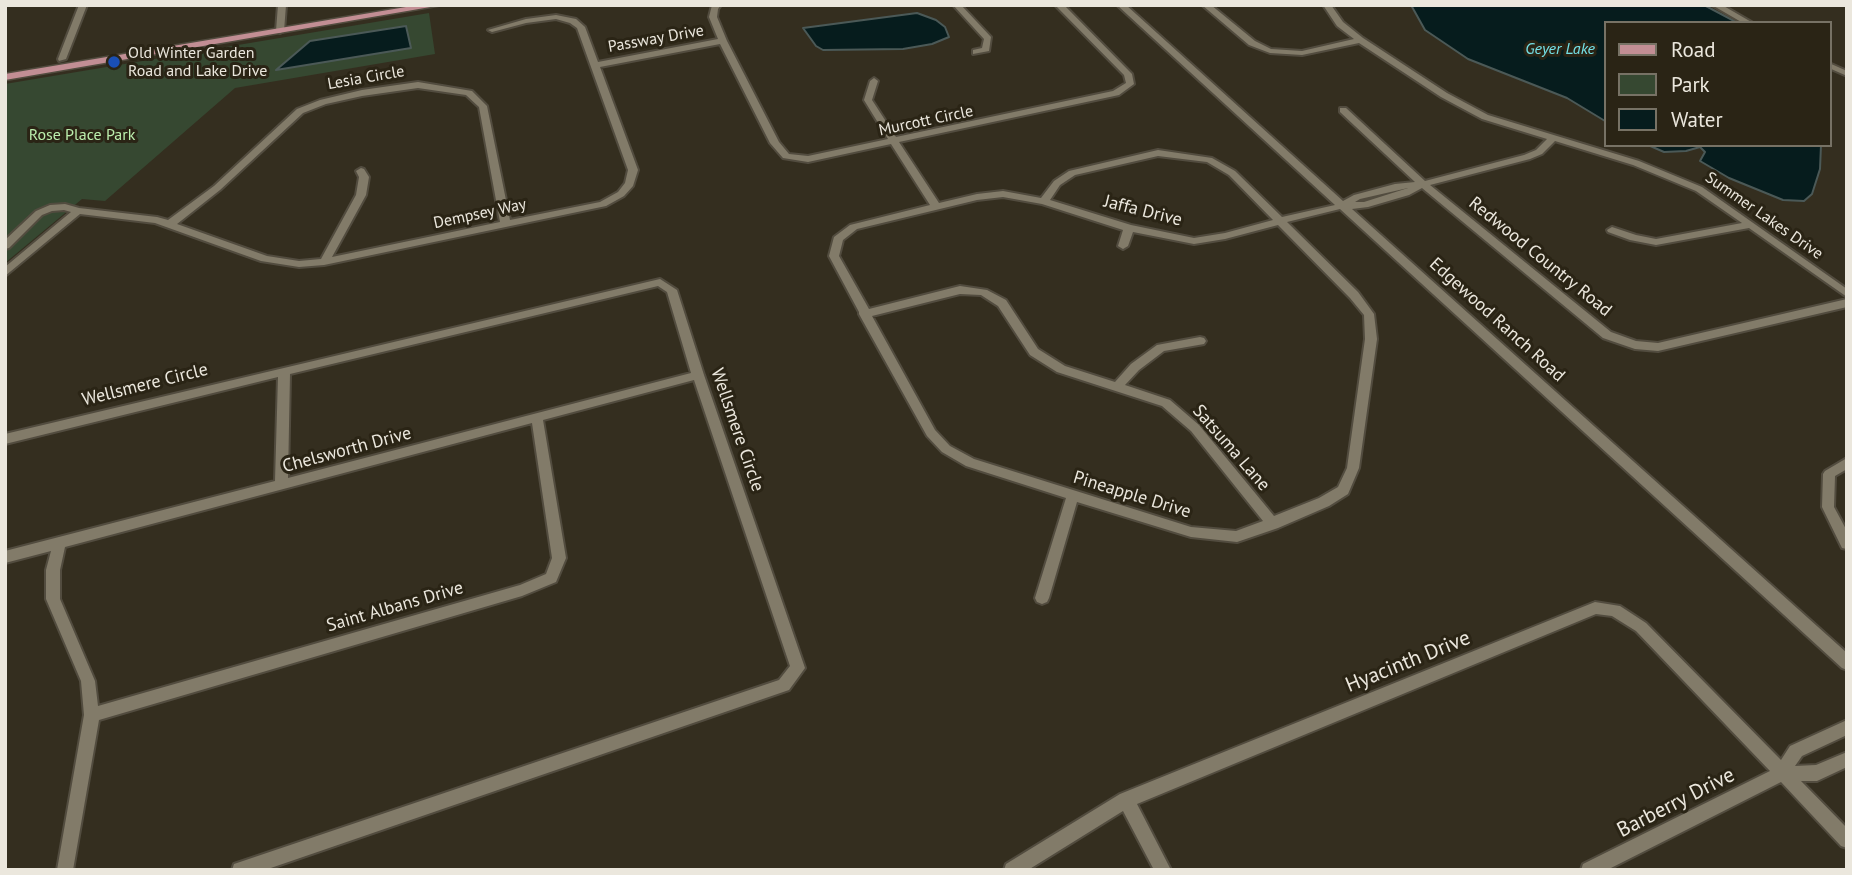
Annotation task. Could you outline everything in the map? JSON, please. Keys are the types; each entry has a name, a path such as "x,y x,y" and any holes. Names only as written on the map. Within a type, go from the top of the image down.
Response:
{"main road":[{"path":"5,77 280,28 392,5"},
{"path":"5,69 437,5"}],"street":[{"path":"62,59 83,5"},
{"path":"280,28 282,5"},
{"name":"Murcott Circle","path":"717,5 713,17 723,41 775,143 786,156 808,159 1116,93 1130,84 1128,74 1059,5"},
{"path":"957,5 988,39 986,49 976,52"},
{"name":"Edgewood Ranch Road","path":"1121,5 1847,663"},
{"path":"1206,5 1252,43 1270,51 1302,53 1360,40"},
{"name":"Summer Lakes Drive","path":"1327,5 1340,24 1360,40 1444,95 1485,117 1636,163 1707,194 1847,294"},
{"path":"1716,5 1745,21"},
{"name":"Dempsey Way","path":"5,246 43,210 56,207 171,223 265,259 299,264 324,262 603,204 621,194 630,184 633,170 582,27 573,21 556,17 515,23 492,30"},
{"name":"Passway Drive","path":"595,65 723,41"},
{"path":"1831,66 1847,74"},
{"path":"874,81 868,100 936,207"},
{"name":"Lesia Circle","path":"171,223 217,188 300,111 323,102 362,93 418,85 469,93 484,106 506,225"},
{"path":"1343,110 1423,184"},
{"name":"Jaffa Drive","path":"936,207 1003,194 1044,201 1129,228 1194,241 1342,206 1365,205 1406,193 1423,184 1539,152 1552,139"},
{"name":"Pineapple Drive","path":"936,207 854,227 838,239 834,256 932,433 946,449 970,463 1191,532 1237,537 1324,502 1343,490 1353,468 1371,339 1369,314 1354,295 1232,173 1209,160 1158,153 1072,173 1057,183 1044,201"},
{"path":"324,262 361,195 364,177 360,171"},
{"name":"Redwood Country Road","path":"1423,184 1607,335 1635,345 1658,347 1847,303"},
{"path":"6,271 78,211"},
{"path":"1612,230 1656,242 1751,224"},
{"path":"1123,246 1129,228"},
{"name":"Wellsmere Circle","path":"5,439 660,282 672,290 698,375 798,668 784,685 240,870"},
{"name":"Satsuma Lane","path":"864,314 960,290 983,292 1002,303 1034,352 1061,369 1166,403 1195,428 1273,524"},
{"path":"1118,386 1135,367 1161,348 1200,341"},
{"path":"281,485 284,372"},
{"name":"Chelsworth Drive","path":"5,557 698,375"},
{"name":"Saint Albans Drive","path":"92,715 509,593 551,578 559,558 537,418"},
{"path":"1847,463 1829,474 1828,507 1847,544"},
{"path":"1042,598 1073,495"},
{"path":"59,544 53,570 52,599 88,681 92,715 65,870"},
{"name":"Hyacinth Drive","path":"1012,870 1126,800 1595,608 1615,610 1640,627 1781,774"},
{"name":"Barberry Drive","path":"1781,774 1796,751 1847,727"},
{"name":"Barberry Drive","path":"1589,870 1781,774 1817,774 1847,758"},
{"path":"1781,774 1847,840"},
{"path":"1126,800 1163,870"}],"green space":[{"name":"Rose Place Park","path":"429,13 435,54 235,88 105,201 82,199 5,263 5,84"}],"water":[{"name":"Geyer Lake","path":"1411,5 1704,5 1734,21 1604,21 1604,120 1567,98 1468,59 1425,30"},
{"path":"917,13 936,20 945,27 949,37 932,44 903,49 823,50 816,46 803,28"},
{"path":"406,26 411,48 276,70 310,41"},
{"path":"1653,147 1700,147 1686,151 1664,152"},
{"path":"1700,147 1821,147 1820,169 1812,194 1804,201 1783,200 1729,178 1700,161 1705,152"}],"place":[{"name":"Old Winter Garden Road and Lake Drive","path":"114,62"}]}
